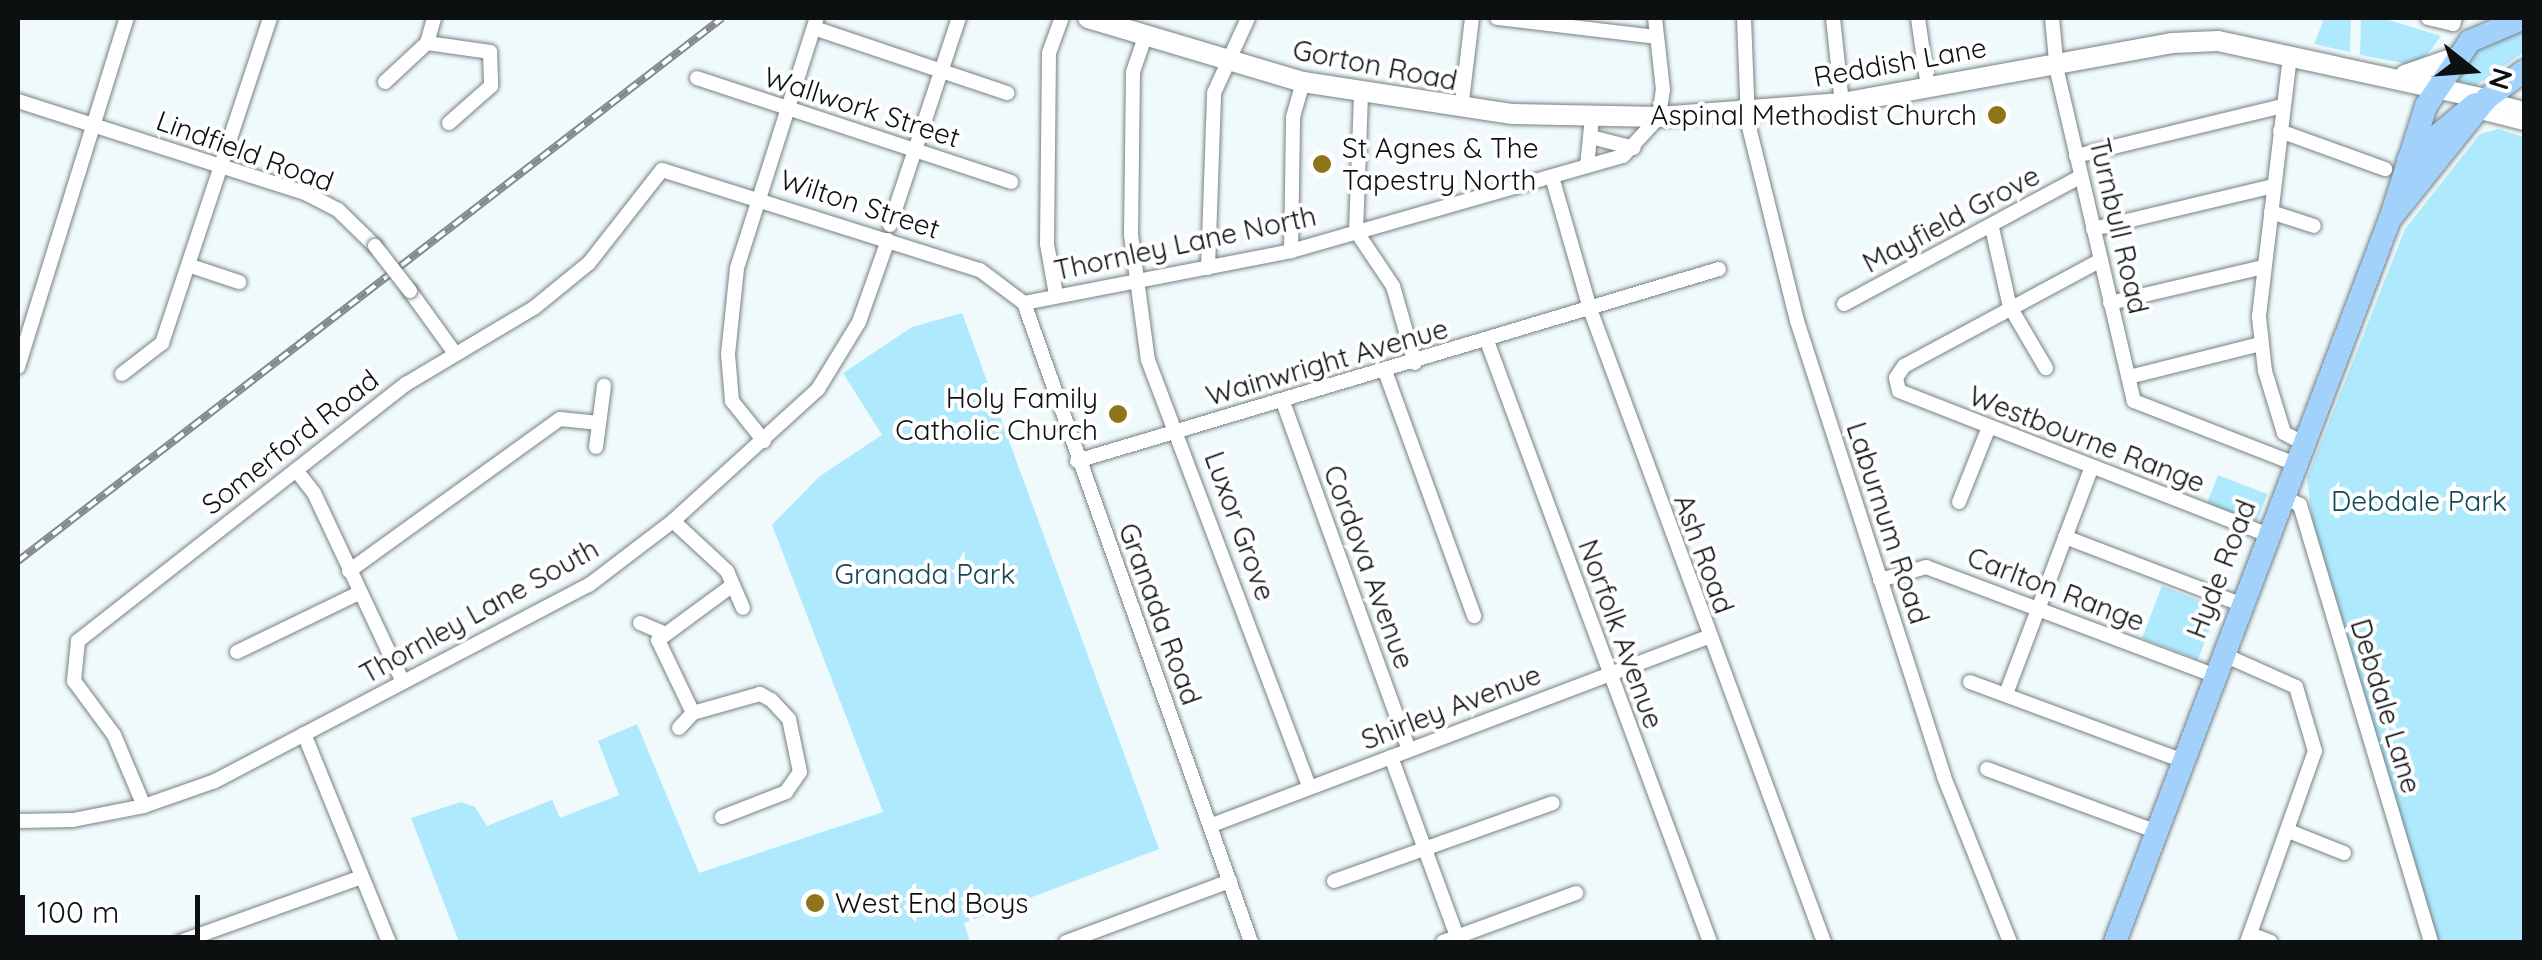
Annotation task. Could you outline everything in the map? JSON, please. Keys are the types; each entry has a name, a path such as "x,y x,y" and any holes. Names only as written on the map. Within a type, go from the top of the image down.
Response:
{"highway":[{"name":"Hyde Road","path":"2390,219 2395,166 2433,82 2454,58 2459,27 2524,18"},
{"name":"Hyde Road","path":"2115,942 2297,452 2390,219 2476,106 2523,80"},
{"path":"2395,166 2476,106"}],"main road":[{"name":"Gorton Road","path":"1088,18 1302,82 1361,94 1591,128 1659,117"},
{"name":"Reddish Lane","path":"1659,117 1842,102 2056,62 2218,41 2383,78 2433,82 2476,106"}],"street":[{"path":"18,368 127,18"},
{"path":"122,374 162,343 270,18"},
{"path":"385,82 428,43 434,18"},
{"name":"Thornley Lane South","path":"18,820 74,820 144,806 215,781 589,584 673,521 818,389 842,355 889,232 959,18"},
{"path":"1056,296 1047,244 1049,53 1062,18"},
{"path":"1208,268 1214,93 1225,60 1248,18"},
{"path":"1461,109 1472,18"},
{"path":"1497,18 1656,38"},
{"path":"1587,166 1591,128 1634,148 1659,117 1661,69 1654,18"},
{"name":"Laburnum Road","path":"1744,18 1752,110 1748,123 1776,250 1944,777 2010,942"},
{"path":"1832,18 1842,102"},
{"path":"1918,18 1928,87"},
{"name":"Turnbull Road","path":"2052,18 2056,62 2080,177 2134,401 2297,452"},
{"path":"2428,18 2459,27"},
{"path":"764,441 734,410 728,368 737,268 815,23 1006,92"},
{"name":"Luxor Grove","path":"1145,37 1133,72 1136,282 1148,360 1309,787"},
{"path":"428,43 490,52 492,86 449,123"},
{"path":"2290,56 2264,268 2260,344 2284,433 2297,452"},
{"name":"Wallwork Street","path":"697,78 1011,182"},
{"path":"1290,251 1292,117 1302,82"},
{"path":"1361,94 1356,231 1393,286 1415,363"},
{"name":"Lindfield Road","path":"18,102 308,194 338,210 375,246 454,352"},
{"path":"2076,156 2283,106"},
{"path":"2476,106 2524,109"},
{"path":"2476,106 2524,123"},
{"path":"2280,131 2395,166"},
{"name":"Thornley Lane North","path":"1024,303 1290,251 1552,177 1634,148"},
{"name":"Wilton Street","path":"672,168 889,232 980,270 1024,303"},
{"name":"Somerford Road","path":"144,806 114,736 74,681 78,641 454,352 535,308 589,263 656,174 672,168"},
{"name":"Ash Road","path":"1552,177 1590,309 1708,637 1824,942"},
{"name":"Mayfield Grove","path":"1844,304 1992,228 2080,177"},
{"path":"2093,229 2273,186"},
{"path":"2271,212 2314,226"},
{"path":"1992,228 2010,307 2046,368"},
{"path":"2010,307 2100,260"},
{"path":"190,266 239,282"},
{"path":"2110,303 2264,268"},
{"name":"Wainwright Avenue","path":"1077,461 1719,269"},
{"name":"Granada Road","path":"1024,303 1251,942"},
{"name":"Westbourne Range","path":"2010,307 1904,366 1896,384 1906,396 2266,534"},
{"name":"Norfolk Avenue","path":"1487,341 1710,942"},
{"path":"2130,377 2260,344"},
{"path":"1385,371 1474,616"},
{"path":"596,447 604,386"},
{"name":"Cordova Avenue","path":"1283,402 1409,750"},
{"path":"349,572 560,419 600,423"},
{"path":"1959,502 1988,427"},
{"path":"2006,694 2092,467"},
{"path":"296,470 403,682"},
{"name":"Debdale Lane","path":"2281,496 2300,506 2432,942"},
{"path":"673,521 727,571 742,608"},
{"path":"2066,537 2240,604"},
{"name":"Carlton Range","path":"1880,580 1926,567 2038,608 2218,664 2286,680 2302,700 2316,764 2248,938"},
{"path":"693,713 658,640 661,632 733,585"},
{"path":"237,652 359,593"},
{"path":"640,623 661,632"},
{"name":"Shirley Avenue","path":"1212,825 1708,637"},
{"path":"1970,682 2181,760"},
{"path":"678,728 693,713 760,694 790,718 799,745 800,772 786,792 722,817"},
{"path":"304,734 389,942"},
{"path":"1391,757 1453,941 1576,893"},
{"path":"1988,769 2155,831"},
{"path":"1334,881 1553,803"},
{"path":"2291,832 2344,853"},
{"path":"180,942 362,877"},
{"path":"1066,942 1230,881"},
{"path":"2248,938 2271,942"}],"green space":[{"path":"2318,18 2351,18 2350,52 2314,44 2323,22"},
{"path":"2361,18 2382,18 2441,36 2427,55 2409,64 2360,55"},
{"path":"2524,26 2524,52 2475,86 2453,80 2483,43"},
{"name":"Debdale Park","path":"2498,129 2524,137 2524,942 2438,942 2313,524 2307,478 2405,229 2480,134"},
{"name":"Granada Park","path":"962,313 1159,849 964,923 970,942 459,942 411,818 461,802 475,807 487,826 552,800 560,818 619,795 598,741 637,724 699,873 883,812 772,525 820,476 882,435 843,373 912,327"},
{"path":"2218,475 2267,494 2257,522 2207,503"},
{"path":"2162,586 2218,608 2198,660 2142,638"}],"railway":[{"path":"18,561 722,18"}],"place":[{"name":"Aspinal Methodist Church","path":"1997,115"},
{"name":"St Agnes & The Tapestry North","path":"1322,164"},
{"name":"Holy Family Catholic Church","path":"1118,414"},
{"name":"West End Boys","path":"815,903"}]}
